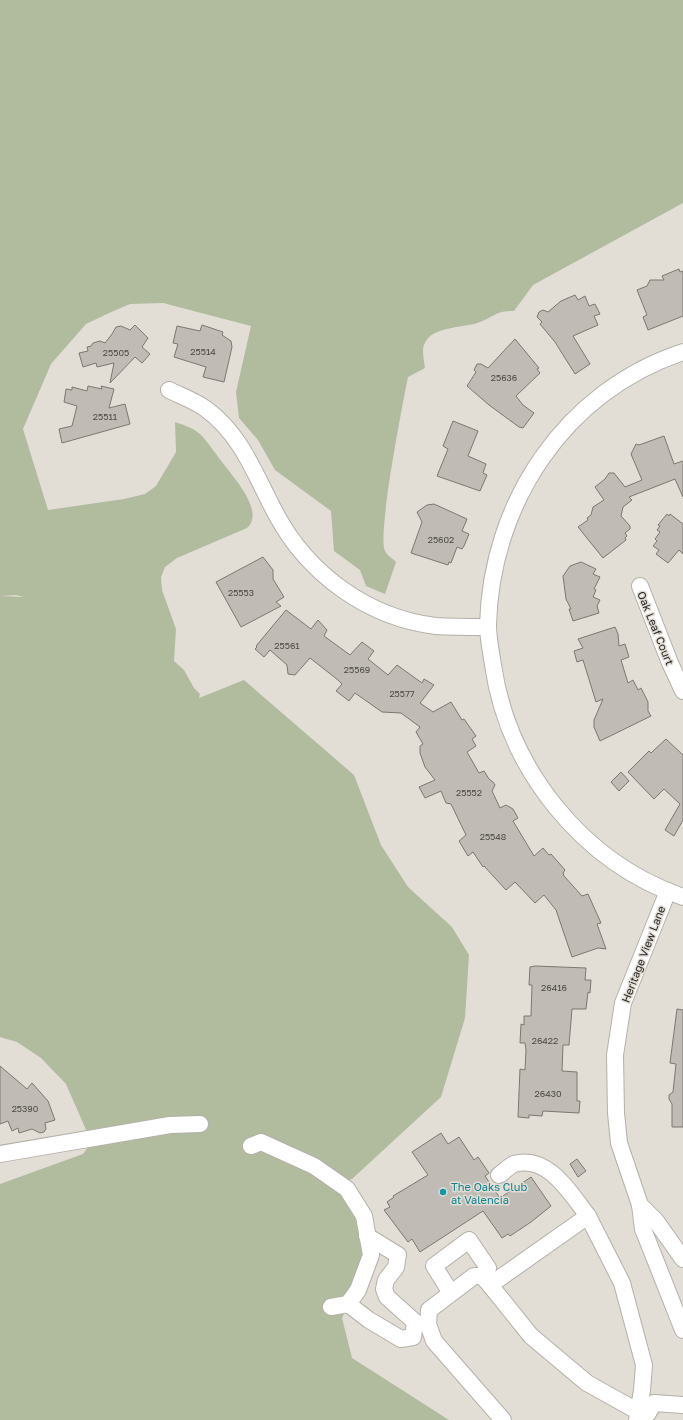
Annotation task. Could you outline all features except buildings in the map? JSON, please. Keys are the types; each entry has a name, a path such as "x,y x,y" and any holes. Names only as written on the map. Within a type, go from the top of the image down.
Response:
{"street":[{"path":"683,352 663,358 599,397 578,414 551,444 533,471 505,529 493,572 488,627 496,685 508,724 527,767 548,799 575,828 607,856 638,876 683,897"},
{"path":"169,390 206,409 226,428 249,458 279,519 298,546 329,580 365,604 385,613 436,626 488,627"},
{"name":"Oak Leaf Court","path":"640,586 670,663 683,691"},
{"name":"Heritage View Lane","path":"668,891 623,1003 615,1055 616,1113 620,1142 640,1206 643,1229 677,1300 683,1330"},
{"path":"0,1154 170,1125 200,1124"},
{"path":"252,1146 261,1142 307,1162 347,1189 364,1216 371,1255 358,1290 348,1304 331,1307"},
{"path":"499,1175 514,1164 533,1163 554,1174 588,1216 622,1283 644,1365 644,1416"},
{"name":"Heritage View Lane","path":"640,1206 656,1221 683,1259"},
{"path":"486,1281 588,1216"},
{"path":"367,1236 398,1255 396,1267 386,1280 384,1289 387,1297 415,1322 413,1338"},
{"path":"451,1293 434,1266 469,1240 488,1268 486,1281"},
{"path":"503,1420 434,1341 428,1324 429,1310 474,1276 486,1281 537,1341 587,1383 644,1416"},
{"path":"348,1304 369,1320 401,1339 432,1334"},
{"path":"644,1416 654,1403 683,1405"}],"green space":[{"path":"0,0 683,0 683,203 533,285 514,311 499,313 480,322 437,332 430,336 425,342 423,350 425,368 408,377 387,496 383,540 385,551 396,562 385,594 366,586 360,570 334,551 331,511 275,470 258,440 239,418 236,392 251,326 163,303 130,304 109,313 86,324 51,364 23,429 48,510 124,499 145,494 156,486 176,452 175,422 191,428 200,434 241,487 251,505 253,513 252,521 247,528 177,558 165,567 161,577 162,590 176,629 174,661 184,670 194,688 200,694 199,698 244,680 354,775 381,845 408,887 452,927 469,955 465,1018 441,1097 352,1179 334,1186 354,1214 364,1250 364,1273 342,1318 352,1358 449,1420 0,1420 0,1184 83,1154 89,1146 87,1132 66,1084 41,1058 17,1042 0,1037 0,596","holes":["16,595 24,597 0,596"]}],"place":[{"name":"The Oaks Club at Valencia","path":"443,1192"}]}
